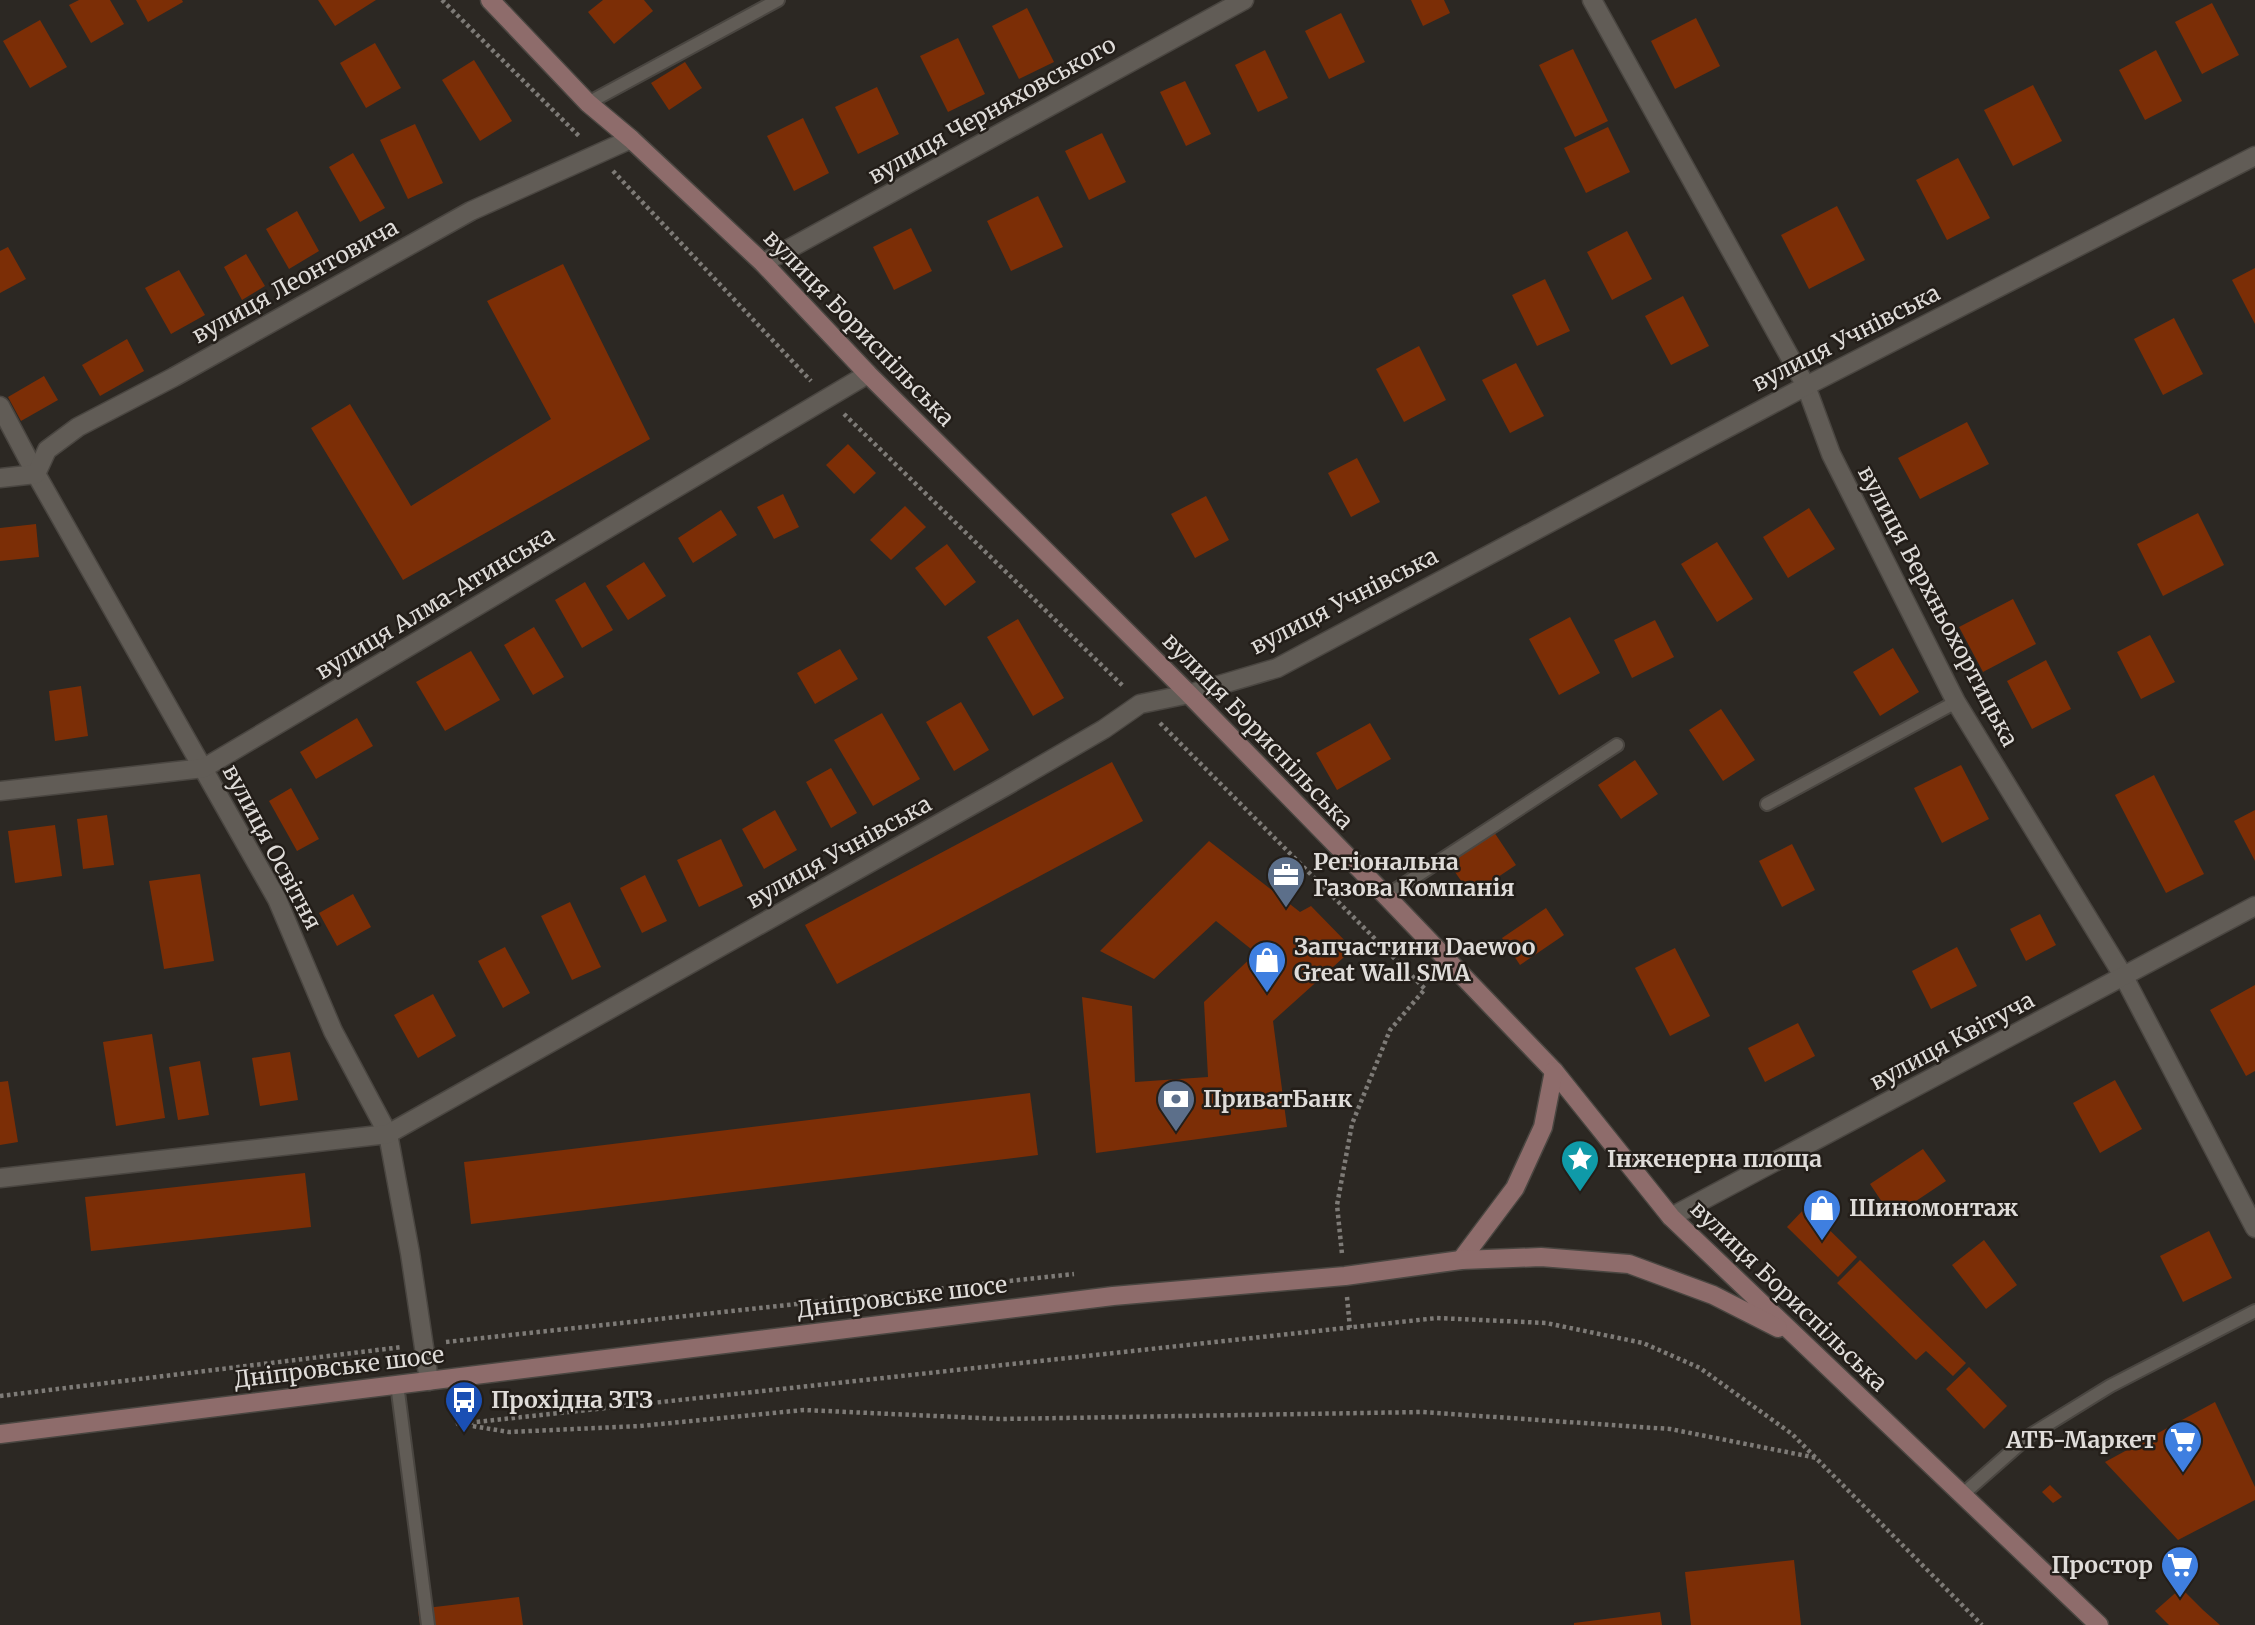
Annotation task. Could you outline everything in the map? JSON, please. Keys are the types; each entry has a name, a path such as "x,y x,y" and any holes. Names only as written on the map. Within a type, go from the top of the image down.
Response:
{"main road":[{"name":"вулиця Бориспільська","path":"490,0 588,103 631,139 763,262 868,374 1189,694 1386,897 1554,1071 1671,1217 2099,1625"},
{"path":"1461,1260 1515,1188 1544,1127 1554,1071"},
{"name":"Дніпровське шосе","path":"0,1434 1113,1296 1345,1276 1461,1260 1541,1257 1629,1264 1713,1295 1797,1338"}],"street":[{"name":"вулиця Черняховського","path":"763,262 1244,0"},
{"name":"вулиця Верхньохортицька","path":"1592,0 1806,386 1831,454 1956,702 2124,977 2255,1227"},
{"name":"вулиця Леонтовича","path":"36,474 47,450 78,427 174,377 471,211 631,139"},
{"name":"вулиця Учнівська","path":"388,1134 1006,786 1104,729 1140,704 1189,694 1277,667 1806,386 2255,156"},
{"name":"вулиця Алма-Атинська","path":"0,791 204,768 868,374"},
{"name":"вулиця Освітня","path":"0,406 277,899 333,1031 388,1134 410,1253 429,1381"},
{"path":"0,478 36,474"},
{"name":"вулиця Квітуча","path":"1671,1217 2255,906"},
{"path":"0,1178 388,1134"}],"lane":[{"path":"588,103 778,0"},
{"path":"1767,804 1956,702"},
{"path":"1386,897 1617,745"},
{"path":"1962,1496 2029,1436 2110,1386 2255,1311"},
{"path":"397,1384 428,1625"}],"path":[{"path":"442,0 597,154 828,398 1425,989 1390,1030 1352,1125 1337,1205 1350,1328"},
{"path":"0,1396 424,1344 1082,1273"},
{"path":"458,1424 1437,1318 1546,1323 1643,1343 1700,1368 1792,1434 1982,1625"},
{"path":"447,1342 458,1424"},
{"path":"458,1424 509,1432 535,1431 640,1426 804,1410 1002,1419 1422,1412 1670,1429 1817,1458"}],"building":[{"path":"79,0 110,0 124,24 91,43 69,5"},
{"path":"136,0 182,0 183,2 148,22"},
{"path":"318,0 376,0 335,26"},
{"path":"603,0 644,0 653,11 614,44 588,12"},
{"path":"1411,0 1444,0 1450,13 1423,26"},
{"path":"2212,3 2239,55 2202,74 2175,22"},
{"path":"1027,8 1054,62 1019,79 992,26"},
{"path":"1341,13 1365,62 1329,79 1305,31"},
{"path":"1696,18 1720,66 1675,89 1651,41"},
{"path":"40,20 67,67 30,88 3,41"},
{"path":"958,38 985,94 948,112 920,56"},
{"path":"375,43 401,88 366,108 340,63"},
{"path":"1573,49 1608,121 1575,137 1539,65"},
{"path":"1265,50 1288,98 1258,112 1235,65"},
{"path":"2156,50 2182,101 2145,120 2119,70"},
{"path":"474,60 512,121 480,141 442,80"},
{"path":"685,62 702,88 669,110 651,83"},
{"path":"1185,81 1211,134 1186,146 1160,92"},
{"path":"2033,85 2062,141 2013,166 1984,110"},
{"path":"877,87 899,134 858,154 835,107"},
{"path":"803,118 829,173 794,191 767,136"},
{"path":"415,124 443,183 408,199 380,140"},
{"path":"1608,127 1630,172 1586,193 1564,148"},
{"path":"1102,133 1126,182 1089,200 1065,151"},
{"path":"353,153 385,208 360,222 329,167"},
{"path":"1958,158 1990,218 1947,240 1916,180"},
{"path":"1038,196 1063,247 1011,271 987,221"},
{"path":"1837,206 1865,260 1809,289 1781,235"},
{"path":"297,211 319,251 289,269 266,229"},
{"path":"911,228 932,271 894,290 873,247"},
{"path":"1627,231 1652,279 1612,300 1587,252"},
{"path":"8,247 26,279 0,293 0,251"},
{"path":"246,254 265,286 242,300 224,267"},
{"path":"563,264 650,439 403,580 311,428 350,404 411,506 551,419 487,301"},
{"path":"2255,268 2255,324 2232,280"},
{"path":"179,270 205,315 171,334 145,288"},
{"path":"1545,279 1570,331 1537,346 1512,295"},
{"path":"1683,296 1709,346 1671,365 1645,316"},
{"path":"2174,318 2203,374 2163,395 2134,339"},
{"path":"127,339 144,371 100,396 82,365"},
{"path":"1419,346 1446,400 1404,422 1376,369"},
{"path":"1516,363 1544,416 1510,433 1482,380"},
{"path":"44,376 58,400 21,421 8,397"},
{"path":"1967,422 1989,464 1920,499 1898,458"},
{"path":"848,444 876,473 854,494 826,465"},
{"path":"1357,458 1380,502 1351,517 1328,473"},
{"path":"783,494 799,527 774,539 757,507"},
{"path":"1206,496 1229,540 1195,558 1171,514"},
{"path":"905,506 926,527 891,560 870,540"},
{"path":"1809,508 1835,549 1788,578 1763,537"},
{"path":"721,510 737,535 693,563 678,538"},
{"path":"2198,513 2224,565 2163,596 2137,544"},
{"path":"36,524 39,557 0,561 0,528"},
{"path":"1717,542 1753,599 1717,622 1681,564"},
{"path":"947,544 976,582 945,606 915,568"},
{"path":"644,562 666,596 628,620 606,586"},
{"path":"585,582 613,630 582,648 555,600"},
{"path":"2013,599 2036,644 1983,672 1959,627"},
{"path":"1570,617 1600,673 1559,695 1529,639"},
{"path":"1018,619 1064,698 1033,716 987,637"},
{"path":"1655,620 1674,657 1632,678 1614,640"},
{"path":"534,627 564,677 533,695 504,645"},
{"path":"2150,635 2175,682 2141,699 2117,652"},
{"path":"1893,648 1919,692 1880,716 1853,672"},
{"path":"840,649 858,679 815,704 797,673"},
{"path":"471,651 500,700 445,731 416,682"},
{"path":"2046,660 2071,709 2032,729 2007,681"},
{"path":"81,686 88,736 55,741 49,691"},
{"path":"961,702 989,750 954,771 926,722"},
{"path":"1721,709 1755,760 1723,781 1689,730"},
{"path":"882,713 920,779 873,806 834,740"},
{"path":"357,718 373,746 316,779 300,752"},
{"path":"1370,723 1391,759 1337,790 1316,753"},
{"path":"1635,760 1658,794 1621,819 1598,785"},
{"path":"1112,762 1143,821 837,984 805,925"},
{"path":"1961,765 1989,819 1942,843 1914,788"},
{"path":"831,768 857,813 831,828 806,782"},
{"path":"2154,775 2204,874 2166,893 2115,795"},
{"path":"291,788 319,839 297,851 269,801"},
{"path":"775,810 797,850 764,869 742,829"},
{"path":"2255,810 2255,861 2234,821"},
{"path":"107,815 114,865 83,869 77,819"},
{"path":"55,825 62,876 15,883 8,831"},
{"path":"1494,832 1516,865 1471,895 1448,862"},
{"path":"721,839 743,886 699,907 677,860"},
{"path":"1209,841 1300,912 1311,906 1353,949 1273,1021 1287,1127 1096,1153 1082,997 1132,1006 1135,1082 1208,1077 1204,1002 1256,953 1216,921 1154,979 1100,951"},
{"path":"1792,844 1815,890 1782,907 1759,861"},
{"path":"200,874 214,961 164,969 149,881"},
{"path":"645,875 667,921 642,933 620,888"},
{"path":"353,894 371,927 337,946 319,913"},
{"path":"570,902 601,967 572,980 541,916"},
{"path":"1546,908 1564,935 1520,965 1502,938"},
{"path":"2040,914 2056,945 2026,961 2010,929"},
{"path":"505,947 530,993 503,1008 478,961"},
{"path":"1957,947 1977,986 1931,1009 1912,971"},
{"path":"1675,948 1710,1016 1670,1036 1635,968"},
{"path":"2255,985 2255,1071 2246,1076 2210,1010"},
{"path":"433,994 456,1036 418,1058 394,1015"},
{"path":"1798,1023 1815,1056 1765,1082 1748,1048"},
{"path":"152,1034 165,1118 116,1126 103,1042"},
{"path":"290,1052 298,1100 260,1106 252,1058"},
{"path":"200,1061 209,1115 178,1120 169,1067"},
{"path":"2115,1080 2142,1129 2100,1153 2073,1103"},
{"path":"8,1081 18,1142 0,1145 0,1082"},
{"path":"1030,1093 1038,1155 471,1224 464,1162"},
{"path":"1923,1149 1946,1181 1892,1217 1870,1184"},
{"path":"305,1173 311,1227 91,1251 85,1197"},
{"name":"Шиномонтаж","path":"1806,1207 1857,1257 1838,1277 1787,1227"},
{"path":"2209,1231 2232,1278 2183,1302 2160,1256"},
{"path":"1984,1240 2017,1285 1986,1309 1952,1265"},
{"path":"1860,1260 1966,1363 1953,1376 1926,1351 1916,1360 1837,1283"},
{"path":"1969,1367 2007,1406 1984,1429 1946,1389"},
{"name":"АТБ-Маркет","path":"2215,1402 2255,1487 2255,1500 2178,1540 2105,1462"},
{"path":"2050,1485 2062,1497 2053,1503 2042,1492"},
{"path":"1794,1560 1801,1625 1691,1625 1685,1572"},
{"name":"Простор","path":"2181,1588 2220,1625 2169,1625 2155,1611"},
{"path":"519,1597 523,1625 420,1625 418,1609"},
{"path":"1660,1612 1662,1625 1574,1625 1574,1623"}],"place":[{"name":"Регіональна Газова Компанія","path":"1286,909"},
{"name":"Запчастини Daewoo Great Wall SMA","path":"1267,994"},
{"name":"ПриватБанк","path":"1176,1133"},
{"name":"Інженерна площа","path":"1580,1193"},
{"name":"Шиномонтаж","path":"1822,1242"},
{"name":"Прохідна ЗТЗ","path":"464,1434"},
{"name":"АТБ-Маркет","path":"2183,1474"},
{"name":"Простор","path":"2180,1599"}]}
